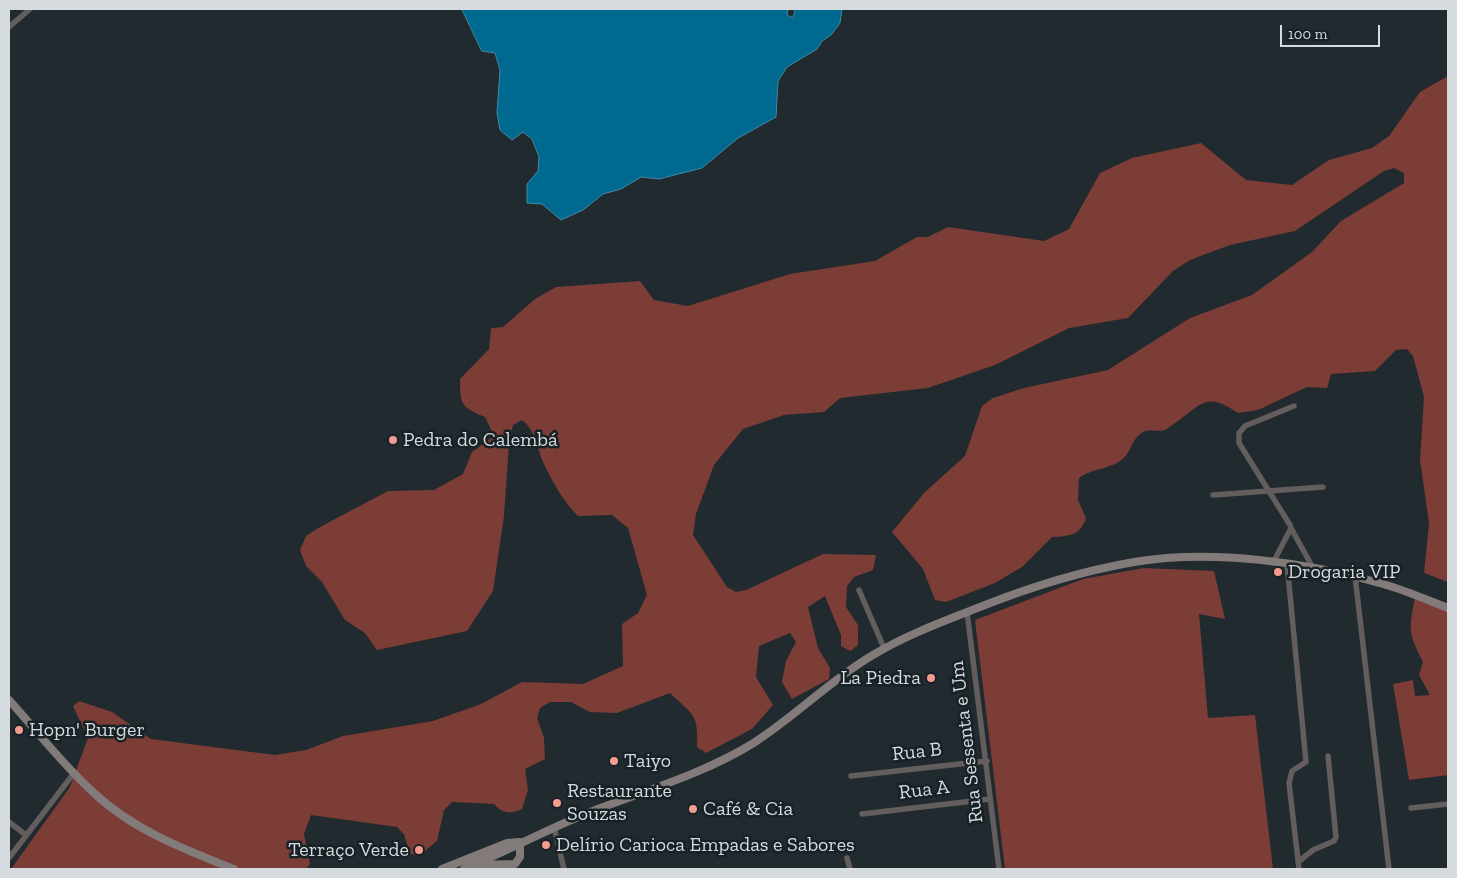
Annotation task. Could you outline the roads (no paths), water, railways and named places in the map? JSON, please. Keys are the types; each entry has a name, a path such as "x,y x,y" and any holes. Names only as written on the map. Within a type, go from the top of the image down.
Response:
{"main road":[{"path":"472,866 554,827 683,777 746,747 766,734 840,675 884,648 967,612 1056,580 1136,562 1214,558 1274,562 1355,576 1401,590 1448,608"},
{"path":"9,700 94,794 145,829 234,869"},
{"path":"454,869 507,843 520,842"},
{"path":"442,869 463,865 516,866 520,857 520,842"}],"street":[{"path":"9,27 30,9"},
{"path":"1290,525 1239,443 1239,432 1245,426 1294,406"},
{"path":"1213,495 1323,487"},
{"path":"1274,562 1291,528 1313,568"},
{"path":"1287,563 1306,762 1292,771 1289,783 1299,869"},
{"path":"1355,576 1389,869"},
{"path":"859,590 884,648"},
{"name":"Rua Sessenta e Um","path":"967,612 999,869"},
{"path":"1298,862 1313,850 1335,839 1336,820 1328,756"},
{"name":"Rua B","path":"851,776 987,761"},
{"path":"9,858 74,773"},
{"name":"Rua A","path":"862,814 990,799"},
{"path":"1411,808 1448,804"},
{"path":"9,822 26,835"},
{"path":"554,827 564,869"},
{"path":"847,858 850,869"}],"water":[{"path":"462,9 788,9 787,15 793,18 795,9 842,9 840,23 831,35 822,41 817,49 787,67 778,81 776,117 738,138 702,168 659,179 641,177 621,189 603,194 583,210 561,220 542,204 527,203 527,184 538,171 539,157 532,139 523,132 512,140 500,130 497,113 500,70 495,53 482,51"}],"place":[{"name":"Pedra do Calembá","path":"393,440"},
{"name":"Drogaria VIP","path":"1278,572"},
{"name":"La Piedra","path":"931,678"},
{"name":"Hopn' Burger","path":"19,730"},
{"name":"Taiyo","path":"614,761"},
{"name":"Restaurante Souzas","path":"557,803"},
{"name":"Café & Cia","path":"693,809"},
{"name":"Delírio Carioca Empadas e Sabores","path":"546,845"},
{"name":"Terraço Verde","path":"419,850"}]}
